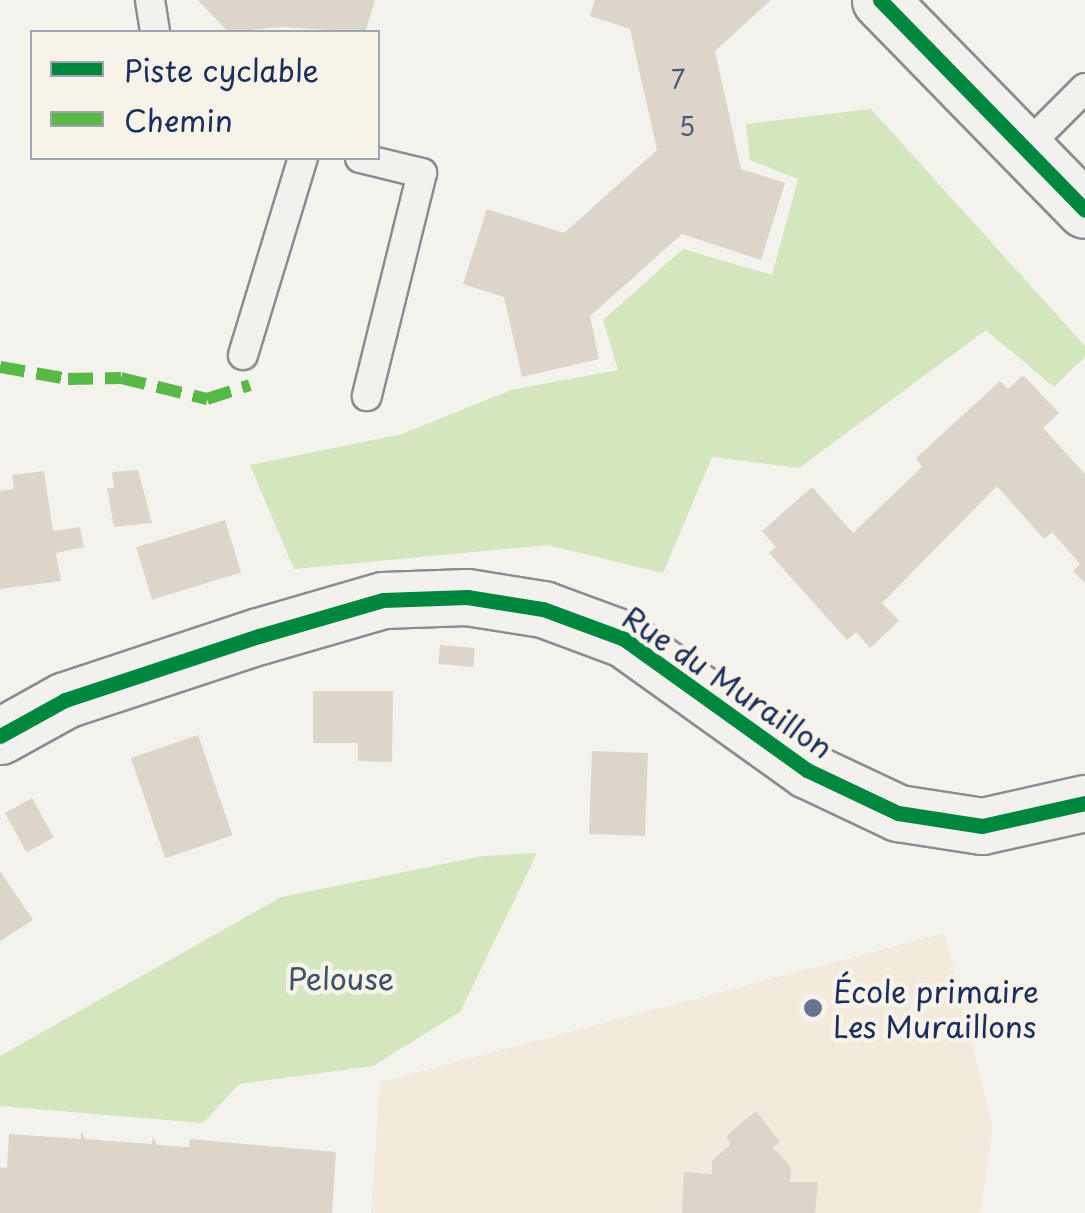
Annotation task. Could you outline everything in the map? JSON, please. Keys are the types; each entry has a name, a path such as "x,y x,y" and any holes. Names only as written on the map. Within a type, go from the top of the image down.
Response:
{"street":[{"path":"880,0 1084,206"},
{"name":"Rue du Muraillon","path":"0,736 64,700 259,636 383,600 466,597 543,609 624,639 807,770 853,797 898,813 982,826 1085,803"}],"lane":[{"path":"150,0 155,30"},
{"path":"1027,146 1085,88"},
{"path":"243,356 302,160"},
{"path":"367,396 422,172 369,160"}],"shaded area":[{"name":"École primaire Les Muraillons","path":"945,933 993,1129 980,1213 371,1213 380,1082"}],"green space":[{"path":"871,109 1085,346 1085,357 1054,387 986,330 799,468 712,457 663,573 547,545 294,569 250,465 402,434 511,390 618,370 603,320 683,249 772,275 798,179 750,160 746,124"},
{"name":"Pelouse","path":"537,853 460,1012 373,1066 239,1084 203,1123 0,1106 0,1056 281,897 483,856"}],"building":[{"path":"198,0 375,0 366,30 282,27 226,30"},
{"path":"595,0 771,0 715,51 741,169 785,183 761,260 682,234 590,316 599,359 522,377 504,297 463,284 487,209 564,233 657,150 630,29 590,16"},
{"path":"1023,375 1059,413 1043,428 1085,474 1085,583 1073,571 1080,564 1052,532 1044,539 997,486 882,603 899,621 870,648 856,632 847,640 769,553 776,547 762,531 812,487 853,533 922,467 916,458 1000,381 1008,389"},
{"path":"138,470 152,523 114,527 107,488 114,488 112,472"},
{"path":"44,471 53,531 80,527 84,547 56,553 61,581 0,589 0,491 14,489 12,475"},
{"path":"225,520 241,573 152,600 136,547"},
{"path":"440,645 475,648 473,667 438,664"},
{"path":"313,691 393,691 392,762 358,761 358,743 313,743"},
{"path":"198,735 233,835 165,858 131,758"},
{"path":"592,751 648,753 645,836 589,834"},
{"path":"32,798 54,837 27,852 5,813"},
{"path":"0,871 33,920 0,941"},
{"path":"756,1111 780,1142 773,1147 791,1167 790,1182 818,1182 815,1213 682,1213 684,1172 712,1174 712,1161 731,1144 726,1136"},
{"path":"81,1131 85,1139 152,1144 153,1136 157,1145 189,1147 190,1139 336,1152 332,1213 0,1213 0,1167 7,1168 9,1134 81,1139"}],"marked path":[{"path":"0,367 68,379 121,378 207,399 250,385"}],"cycle path":[{"path":"880,0 1085,210"},
{"path":"0,736 65,700 259,636 383,600 467,597 543,609 624,639 807,770 898,813 982,826 1085,803"}],"place":[{"name":"École primaire Les Muraillons","path":"813,1008"}]}
